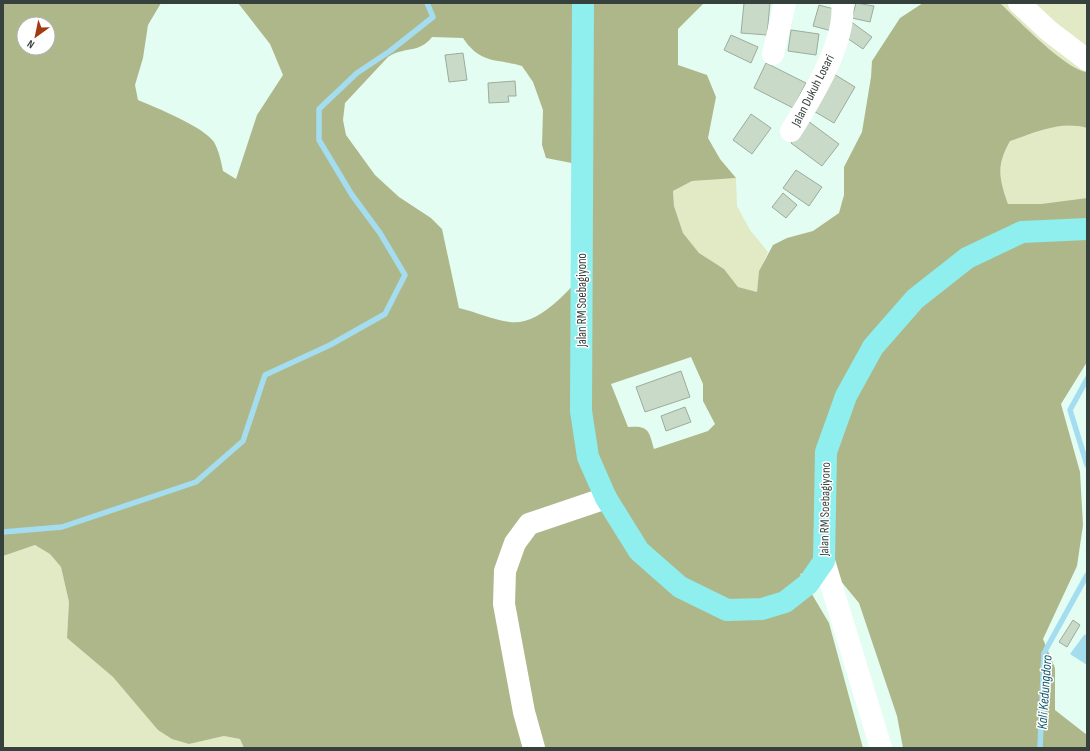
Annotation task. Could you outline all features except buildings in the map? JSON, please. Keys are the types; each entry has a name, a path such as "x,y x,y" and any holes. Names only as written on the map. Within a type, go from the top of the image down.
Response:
{"main road":[{"name":"Jalan RM Soebagiyono","path":"583,3 580,411 588,457 606,498 639,551 680,587 727,610 762,609 785,602 808,584 824,561 826,452 846,396 873,347 915,299 967,258 1022,232 1087,230"}],"street":[{"path":"773,54 785,3"},
{"name":"Jalan Dukuh Losari","path":"791,131 827,68 837,39 843,12 842,3"},
{"path":"1019,3 1049,31 1087,60"},
{"path":"534,748 524,712 504,604 505,571 515,543 529,524 606,498"},
{"path":"824,561 881,748"}],"green space":[{"path":"3,3 161,3 148,25 143,58 135,85 138,100 179,118 209,136 217,149 223,171 236,179 257,115 283,75 270,44 238,3 704,3 678,29 678,65 707,75 716,97 708,138 720,159 736,178 692,181 673,191 674,206 683,233 699,253 724,269 738,287 757,292 759,271 773,245 787,238 813,231 839,213 844,195 844,167 862,132 871,77 872,61 900,18 923,3 1000,3 1055,54 1067,63 1087,72 1087,128 1077,126 1057,126 1010,141 1003,158 1000,172 1008,204 1041,204 1087,198 1087,362 1061,404 1080,472 1083,525 1077,566 1043,639 1055,668 1055,710 1087,735 1087,748 903,748 897,716 859,603 830,568 800,574 829,623 863,748 244,748 240,739 224,736 189,744 172,739 158,730 113,677 67,638 69,602 61,567 50,554 35,545 3,556","holes":["432,37 463,38 476,53 483,57 522,66 533,82 543,110 542,145 546,158 592,167 589,268 554,304 544,312 522,322 497,320 459,308 442,229 431,218 399,197 375,175 346,135 343,120 345,103 388,57 422,46","691,357 703,384 703,401 715,424 708,431 654,449 647,430 640,427 628,427 611,384"]},
{"path":"1000,3 1087,3 1087,72 1078,69 1055,54"},
{"path":"1074,124 1087,128 1087,198 1041,204 1008,204 1000,172 1003,158 1010,141 1057,125"},
{"path":"736,178 737,206 750,230 768,252 759,271 757,292 738,287 724,269 699,253 683,233 674,206 673,191 692,181"},
{"path":"35,545 50,554 61,567 69,602 67,638 113,677 137,704 189,744 224,736 240,739 244,748 3,748 3,556"}],"water":[{"path":"1087,634 1087,665 1070,654 1084,635"}],"waterway":[{"path":"3,532 62,527 196,482 243,441 265,375 330,345 385,314 405,275 380,233 352,195 319,140 319,109 357,73 390,51 433,17 427,3"},
{"name":"Kali Kedungdoro","path":"1087,379 1070,410 1087,465"},
{"name":"Kali Kedungdoro","path":"1040,748 1044,653 1087,575"}]}
